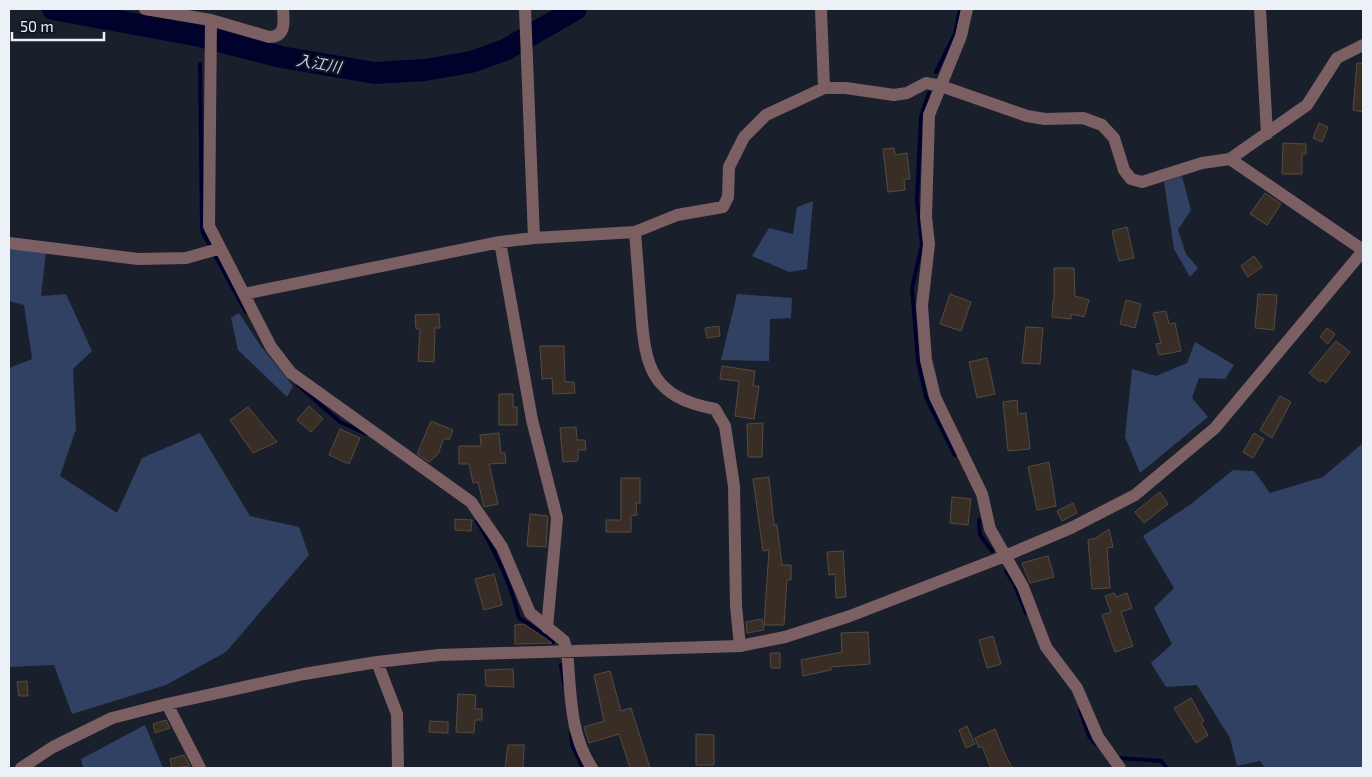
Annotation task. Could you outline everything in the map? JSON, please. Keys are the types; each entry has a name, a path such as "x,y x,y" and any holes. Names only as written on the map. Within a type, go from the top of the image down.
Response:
{"street":[{"path":"145,9 269,37 276,37 284,27 283,9"},
{"path":"525,9 534,238"},
{"path":"821,9 824,88"},
{"path":"967,9 961,36 929,115 926,217 928,244 922,306 926,360 935,397 982,494 990,529 1022,587 1046,647 1077,688 1098,737 1120,768"},
{"path":"1260,9 1267,134"},
{"path":"211,24 208,226 218,249 271,347 291,373 471,502 502,546 530,613 564,641 567,651 576,737 584,756 592,768"},
{"path":"244,294 500,242 635,232 677,215 723,207 728,197 729,167 744,137 766,115 824,88 846,88 894,95 907,93 926,83 941,86 1027,116 1045,119 1083,118 1102,125 1114,138 1124,170 1132,179 1142,182 1202,163 1230,159 1307,105 1337,58 1363,45"},
{"path":"20,768 53,747 112,718 304,674 377,662 439,655 740,646 785,637 850,616 1005,556 1071,528 1134,495 1215,428 1363,251 1230,159"},
{"path":"635,232 644,350 652,373 672,395 693,405 715,409 725,426 734,486 736,606 740,646"},
{"path":"500,242 532,420 557,518 547,628"},
{"path":"9,243 138,259 186,258 218,249"},
{"path":"377,662 398,714 400,761 398,768"},
{"path":"167,704 200,768"}],"shaded area":[{"path":"1182,176 1191,210 1178,230 1186,254 1198,268 1190,277 1174,249 1164,182"},
{"path":"813,201 807,269 789,272 752,256 769,228 793,234 797,207"},
{"path":"9,248 46,252 41,296 66,294 92,351 73,369 76,429 60,476 117,513 142,458 200,433 250,516 299,527 309,555 226,652 166,685 72,714 54,665 9,667 9,368 32,359 24,305 9,301"},
{"path":"737,294 792,298 791,318 770,319 769,361 721,360"},
{"path":"239,313 260,345 293,386 287,397 238,350 231,318"},
{"path":"1195,342 1234,365 1225,379 1199,378 1192,398 1208,417 1140,473 1125,437 1132,369 1156,376 1187,363"},
{"path":"1363,443 1363,768 1265,768 1260,761 1237,766 1230,738 1197,685 1166,687 1151,663 1172,644 1154,608 1174,588 1143,536 1191,504 1233,470 1254,471 1270,493 1323,477"},
{"path":"145,725 163,768 83,768 81,759"}],"building":[{"path":"1357,63 1363,63 1363,112 1353,110"},
{"path":"1319,123 1328,127 1322,142 1313,138"},
{"path":"1283,143 1306,144 1306,154 1302,154 1302,174 1282,174"},
{"path":"894,148 895,155 907,153 910,179 904,179 905,190 888,192 883,149"},
{"path":"1265,193 1281,204 1267,225 1250,214"},
{"path":"1127,227 1134,258 1119,261 1112,231"},
{"path":"1254,256 1262,267 1248,277 1241,266"},
{"path":"1054,268 1074,268 1075,296 1089,300 1084,317 1071,314 1071,319 1052,317"},
{"path":"950,294 971,302 961,331 940,324"},
{"path":"1258,294 1277,295 1274,330 1255,328"},
{"path":"1126,300 1141,304 1135,328 1120,324"},
{"path":"1166,311 1169,324 1175,323 1181,351 1159,355 1156,344 1161,343 1153,313"},
{"path":"439,314 440,328 435,328 434,362 418,361 420,329 416,329 415,315"},
{"path":"719,326 720,336 707,338 705,328"},
{"path":"1026,327 1043,328 1040,364 1022,363"},
{"path":"1327,328 1335,334 1328,344 1320,337"},
{"path":"1336,341 1350,352 1326,383 1322,380 1320,382 1309,373"},
{"path":"540,346 564,346 565,382 574,382 575,393 553,394 552,378 542,379"},
{"path":"987,358 995,394 977,398 969,362"},
{"path":"722,366 755,371 753,386 759,386 754,419 735,416 739,381 720,379"},
{"path":"499,394 513,394 513,407 517,407 517,425 499,425"},
{"path":"1280,396 1291,402 1272,438 1260,430"},
{"path":"1017,400 1018,414 1026,413 1030,449 1008,451 1003,402"},
{"path":"309,406 323,419 311,432 297,420"},
{"path":"248,407 277,442 253,453 230,420"},
{"path":"431,421 453,430 449,440 444,438 438,454 429,462 417,454"},
{"path":"763,423 762,457 748,457 747,424"},
{"path":"576,427 577,440 585,440 586,450 578,450 578,461 563,462 560,428"},
{"path":"340,429 360,438 349,464 329,455"},
{"path":"499,433 501,453 505,453 506,463 489,464 498,504 484,507 478,482 473,483 469,464 459,464 459,446 481,446 480,435"},
{"path":"1254,433 1264,439 1253,458 1243,452"},
{"path":"1049,462 1056,506 1037,510 1028,467"},
{"path":"769,477 774,525 777,525 782,565 791,565 791,580 787,580 784,625 764,625 769,550 763,551 753,479"},
{"path":"621,478 640,478 640,503 636,503 637,515 631,516 631,532 606,532 606,520 621,520"},
{"path":"1160,492 1168,504 1144,523 1135,512"},
{"path":"952,497 971,499 968,525 950,523"},
{"path":"1073,503 1077,513 1062,521 1057,511"},
{"path":"530,514 548,516 546,547 527,546"},
{"path":"455,519 472,520 471,531 455,530"},
{"path":"1109,529 1113,547 1107,548 1110,588 1092,589 1088,540 1096,538"},
{"path":"843,551 846,597 836,598 835,574 829,575 827,552"},
{"path":"1048,556 1054,577 1030,583 1022,563"},
{"path":"494,574 502,605 484,610 475,579"},
{"path":"1114,593 1116,597 1127,593 1132,608 1121,612 1133,646 1115,652 1102,615 1111,612 1105,596"},
{"path":"762,619 764,630 747,633 746,622"},
{"path":"524,624 552,643 515,644 515,625"},
{"path":"868,632 870,664 831,667 831,670 803,676 801,660 842,652 841,633"},
{"path":"993,636 1001,664 987,668 979,640"},
{"path":"770,653 780,653 780,668 771,668"},
{"path":"513,669 514,687 486,686 485,670"},
{"path":"610,671 621,711 631,708 650,768 630,768 619,734 589,743 584,727 604,721 594,675"},
{"path":"27,681 28,696 19,696 17,682"},
{"path":"458,694 476,695 475,709 482,709 482,720 475,720 474,733 456,732"},
{"path":"1191,698 1204,721 1201,723 1208,735 1196,743 1174,708"},
{"path":"166,720 170,728 155,733 153,724"},
{"path":"430,721 448,722 448,733 429,732"},
{"path":"967,726 975,744 966,748 959,730"},
{"path":"995,729 1012,768 991,768 982,746 979,748 975,738"},
{"path":"696,734 714,735 714,765 696,765"},
{"path":"508,745 524,745 523,768 505,768"},
{"path":"184,755 190,766 172,768 170,759"}],"waterway":[{"name":"入江川","path":"53,9 200,36 281,57 375,73 425,70 471,62 505,50 576,9"},
{"path":"936,72 955,34 960,9"},
{"path":"200,64 202,231 246,312"},
{"path":"929,93 921,117 917,200 922,244 912,289 918,361 926,397 955,455"},
{"path":"298,385 340,422 367,434"},
{"path":"979,520 980,535 992,551"},
{"path":"477,521 502,568 512,592 519,618 553,642"},
{"path":"1006,571 1015,585 1026,613"},
{"path":"561,665 564,684"},
{"path":"1080,710 1089,736 1096,744"},
{"path":"571,733 572,745 583,768"},
{"path":"1119,758 1161,761 1167,768"}]}
